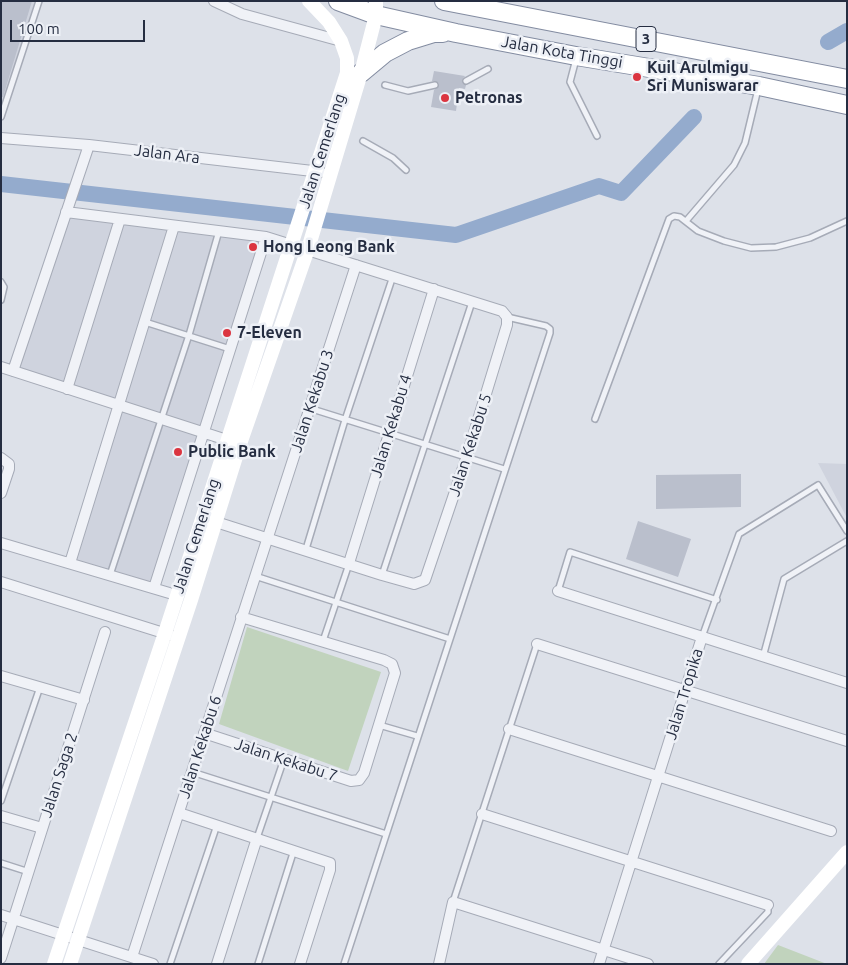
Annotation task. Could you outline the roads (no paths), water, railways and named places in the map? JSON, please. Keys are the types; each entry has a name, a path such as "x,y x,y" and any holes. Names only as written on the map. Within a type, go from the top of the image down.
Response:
{"highway":[{"name":"Jalan Kota Tinggi","path":"338,1 376,8 456,33 576,56 759,86 847,105"},
{"name":"Jalan Kota Tinggi","path":"444,1 847,79"},
{"path":"361,73 385,53 408,41 434,33 456,33"}],"main road":[{"name":"Jalan Cemerlang","path":"172,635 176,595 294,240 313,175 347,73 346,58 341,41 329,22 309,1"},
{"name":"Jalan Cemerlang","path":"54,964 71,937 172,635 216,522 240,444 330,178 361,73 376,8"},
{"path":"748,964 847,852"},
{"name":"Jalan Cemerlang","path":"70,964 71,937"}],"street":[{"path":"214,1 242,14 341,41"},
{"name":"Jalan Ara","path":"1,138 89,145 330,178"},
{"path":"13,371 89,145"},
{"path":"68,208 120,219 294,240 309,244 356,264 472,301 504,314"},
{"path":"68,389 120,219"},
{"path":"70,563 174,226"},
{"path":"154,588 266,237"},
{"name":"Jalan Kekabu 3","path":"267,537 356,264"},
{"name":"Jalan Kekabu 4","path":"349,563 434,289"},
{"name":"Jalan Kekabu 5","path":"382,575 414,584 425,580 466,459 507,325 504,314"},
{"path":"1,367 240,444"},
{"path":"1,493 9,469 8,464 3,459"},
{"path":"216,522 382,575"},
{"name":"Jalan Kekabu 6","path":"131,960 267,537"},
{"path":"1,543 176,595"},
{"path":"1,582 172,635"},
{"path":"558,591 847,683"},
{"name":"Jalan Kekabu 7","path":"204,733 351,781 358,780 364,773 395,674 392,664 241,616"},
{"name":"Jalan Saga 2","path":"1,958 105,632"},
{"name":"Jalan Tropika","path":"599,964 702,637"},
{"path":"537,644 847,741"},
{"path":"1,676 84,700"},
{"path":"509,729 831,831"},
{"path":"179,813 294,849 330,863 330,870 300,964"},
{"path":"482,814 768,905"},
{"path":"1,816 42,828"},
{"path":"217,964 257,838"},
{"path":"439,964 453,902 648,964"},
{"path":"1,914 71,937 131,960 153,964"}],"lane":[{"path":"1,117 39,1"},
{"path":"576,56 570,82 597,136"},
{"path":"466,81 488,69"},
{"path":"385,85 408,91 435,85"},
{"path":"686,221 734,165 745,143 759,86"},
{"path":"363,141 393,158 406,170"},
{"path":"595,418 664,227 669,219 674,216 686,221 698,231 724,241 751,248 776,247 810,238 847,221"},
{"path":"110,575 188,336 219,231"},
{"path":"306,550 393,276"},
{"path":"1,282 4,287 1,300"},
{"path":"382,575 426,446 472,301"},
{"path":"344,964 504,469 550,333 550,329 546,326 504,314"},
{"path":"145,322 230,349"},
{"path":"309,408 466,459 504,469"},
{"name":"Jalan Tropika","path":"702,637 740,534 815,486 822,488 847,531"},
{"path":"763,657 784,579 847,542"},
{"path":"558,591 570,552 717,600"},
{"path":"323,641 349,563"},
{"path":"254,576 450,638"},
{"path":"453,902 537,644"},
{"path":"1,801 40,687"},
{"path":"379,725 417,736"},
{"path":"257,838 284,759"},
{"path":"192,772 386,834"},
{"path":"170,964 217,825"},
{"path":"258,964 294,849"},
{"path":"1,863 29,872"},
{"path":"719,964 768,912 768,905"}],"waterway":[{"path":"828,42 847,31"},
{"path":"1,184 456,235 599,186 621,193 694,117"}],"place":[{"name":"Kuil Arulmigu Sri Muniswarar","path":"637,77"},
{"name":"Petronas","path":"445,98"},
{"name":"Hong Leong Bank","path":"253,247"},
{"name":"7-Eleven","path":"227,333"},
{"name":"Public Bank","path":"178,452"}]}
